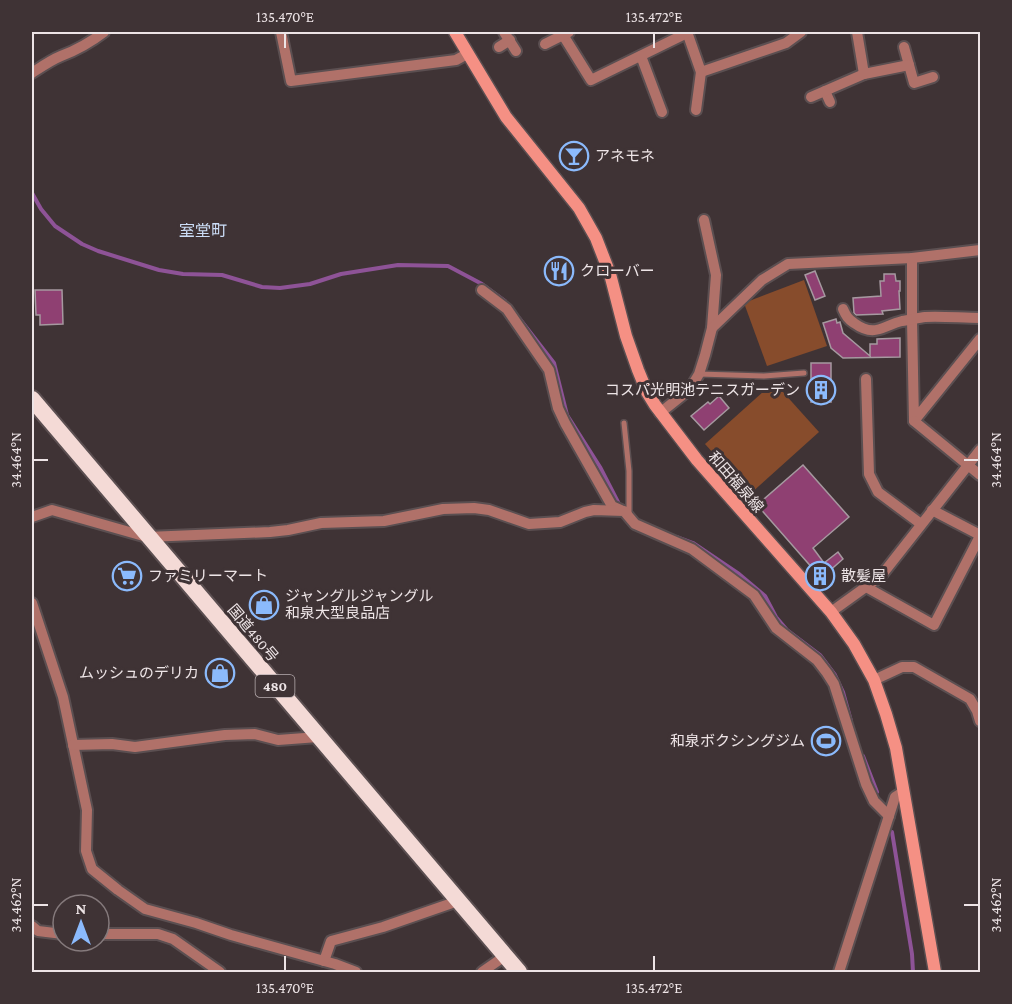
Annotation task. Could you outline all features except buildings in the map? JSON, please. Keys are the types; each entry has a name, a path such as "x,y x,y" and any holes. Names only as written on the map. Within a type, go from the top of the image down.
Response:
{"highway":[{"name":"国道480号","path":"32,399 519,972"}],"main road":[{"name":"和田福泉線","path":"454,32 506,117 579,208 596,238 610,274 626,336 638,370 647,392 660,413 697,460 831,612 854,644 874,680 896,748 935,972"}],"street":[{"path":"32,73 87,44 104,32"},
{"path":"280,32 291,81 456,60 467,54"},
{"path":"545,44 567,33 591,80 687,32 702,72 696,110"},
{"path":"702,72 786,43 801,32"},
{"path":"857,32 864,74"},
{"path":"499,47 507,36 516,51"},
{"path":"904,47 914,83 933,77"},
{"path":"641,56 662,112"},
{"path":"811,97 864,74 909,65"},
{"path":"825,91 830,102"},
{"path":"660,413 690,389 699,374 712,328 716,275 704,220"},
{"path":"712,328 762,280 788,264 912,258 981,250"},
{"path":"912,258 914,421 981,475"},
{"path":"482,290 507,309 549,370 558,408 612,506 627,514 635,524 692,549 754,595 776,628 817,660 828,673 834,684 866,784 874,801 889,816"},
{"path":"843,309 846,318 867,330 876,330 923,317 981,318"},
{"path":"914,421 981,339"},
{"path":"866,379 869,474 878,492 921,524"},
{"path":"831,612 881,576 981,450"},
{"path":"32,517 51,510 147,537 270,532 321,523 384,521 443,509 489,510 529,524 560,522 594,510 627,514"},
{"path":"866,587 934,625 981,536 932,510"},
{"path":"32,603 63,698 87,810 86,851 92,869 145,909 356,972"},
{"path":"874,680 902,667 914,667 970,699 981,720"},
{"path":"73,745 112,744 135,747 225,735 255,734 278,740 318,737"},
{"path":"839,972 895,797 903,792"},
{"path":"318,972 331,941 383,927 459,901"},
{"path":"32,926 38,931 51,933"},
{"path":"111,934 158,934 173,939 220,972"},
{"path":"482,972 505,956"}],"lane":[{"path":"699,374 764,376 804,373"},
{"path":"624,423 628,471 627,514"}],"shaded area":[{"path":"804,280 827,346 767,366 744,303"},
{"path":"774,382 819,432 750,494 705,444"}],"waterway":[{"path":"32,193 55,226 82,244 159,270 183,274 222,275 262,287 280,288 310,284 341,274 398,265 448,266 482,284 505,301"},
{"path":"519,318 554,363 567,415 600,467 620,506"},
{"path":"677,537 693,543 739,574 765,596 776,617 787,630 820,655 835,675 843,692 851,721"},
{"path":"863,756 877,792"},
{"path":"892,832 913,972"}],"place":[{"name":"アネモネ","path":"574,156"},
{"name":"クローバー","path":"559,271"},
{"name":"コスパ光明池テニスガーデン","path":"821,390"},
{"name":"ファミリーマート","path":"127,576"},
{"name":"散髪屋","path":"820,576"},
{"name":"ジャングルジャングル 和泉大型良品店","path":"264,605"},
{"name":"ムッシュのデリカ","path":"220,673"},
{"name":"和泉ボクシングジム","path":"826,741"}],"district":[{"name":"室堂町","path":"203,230"}]}
